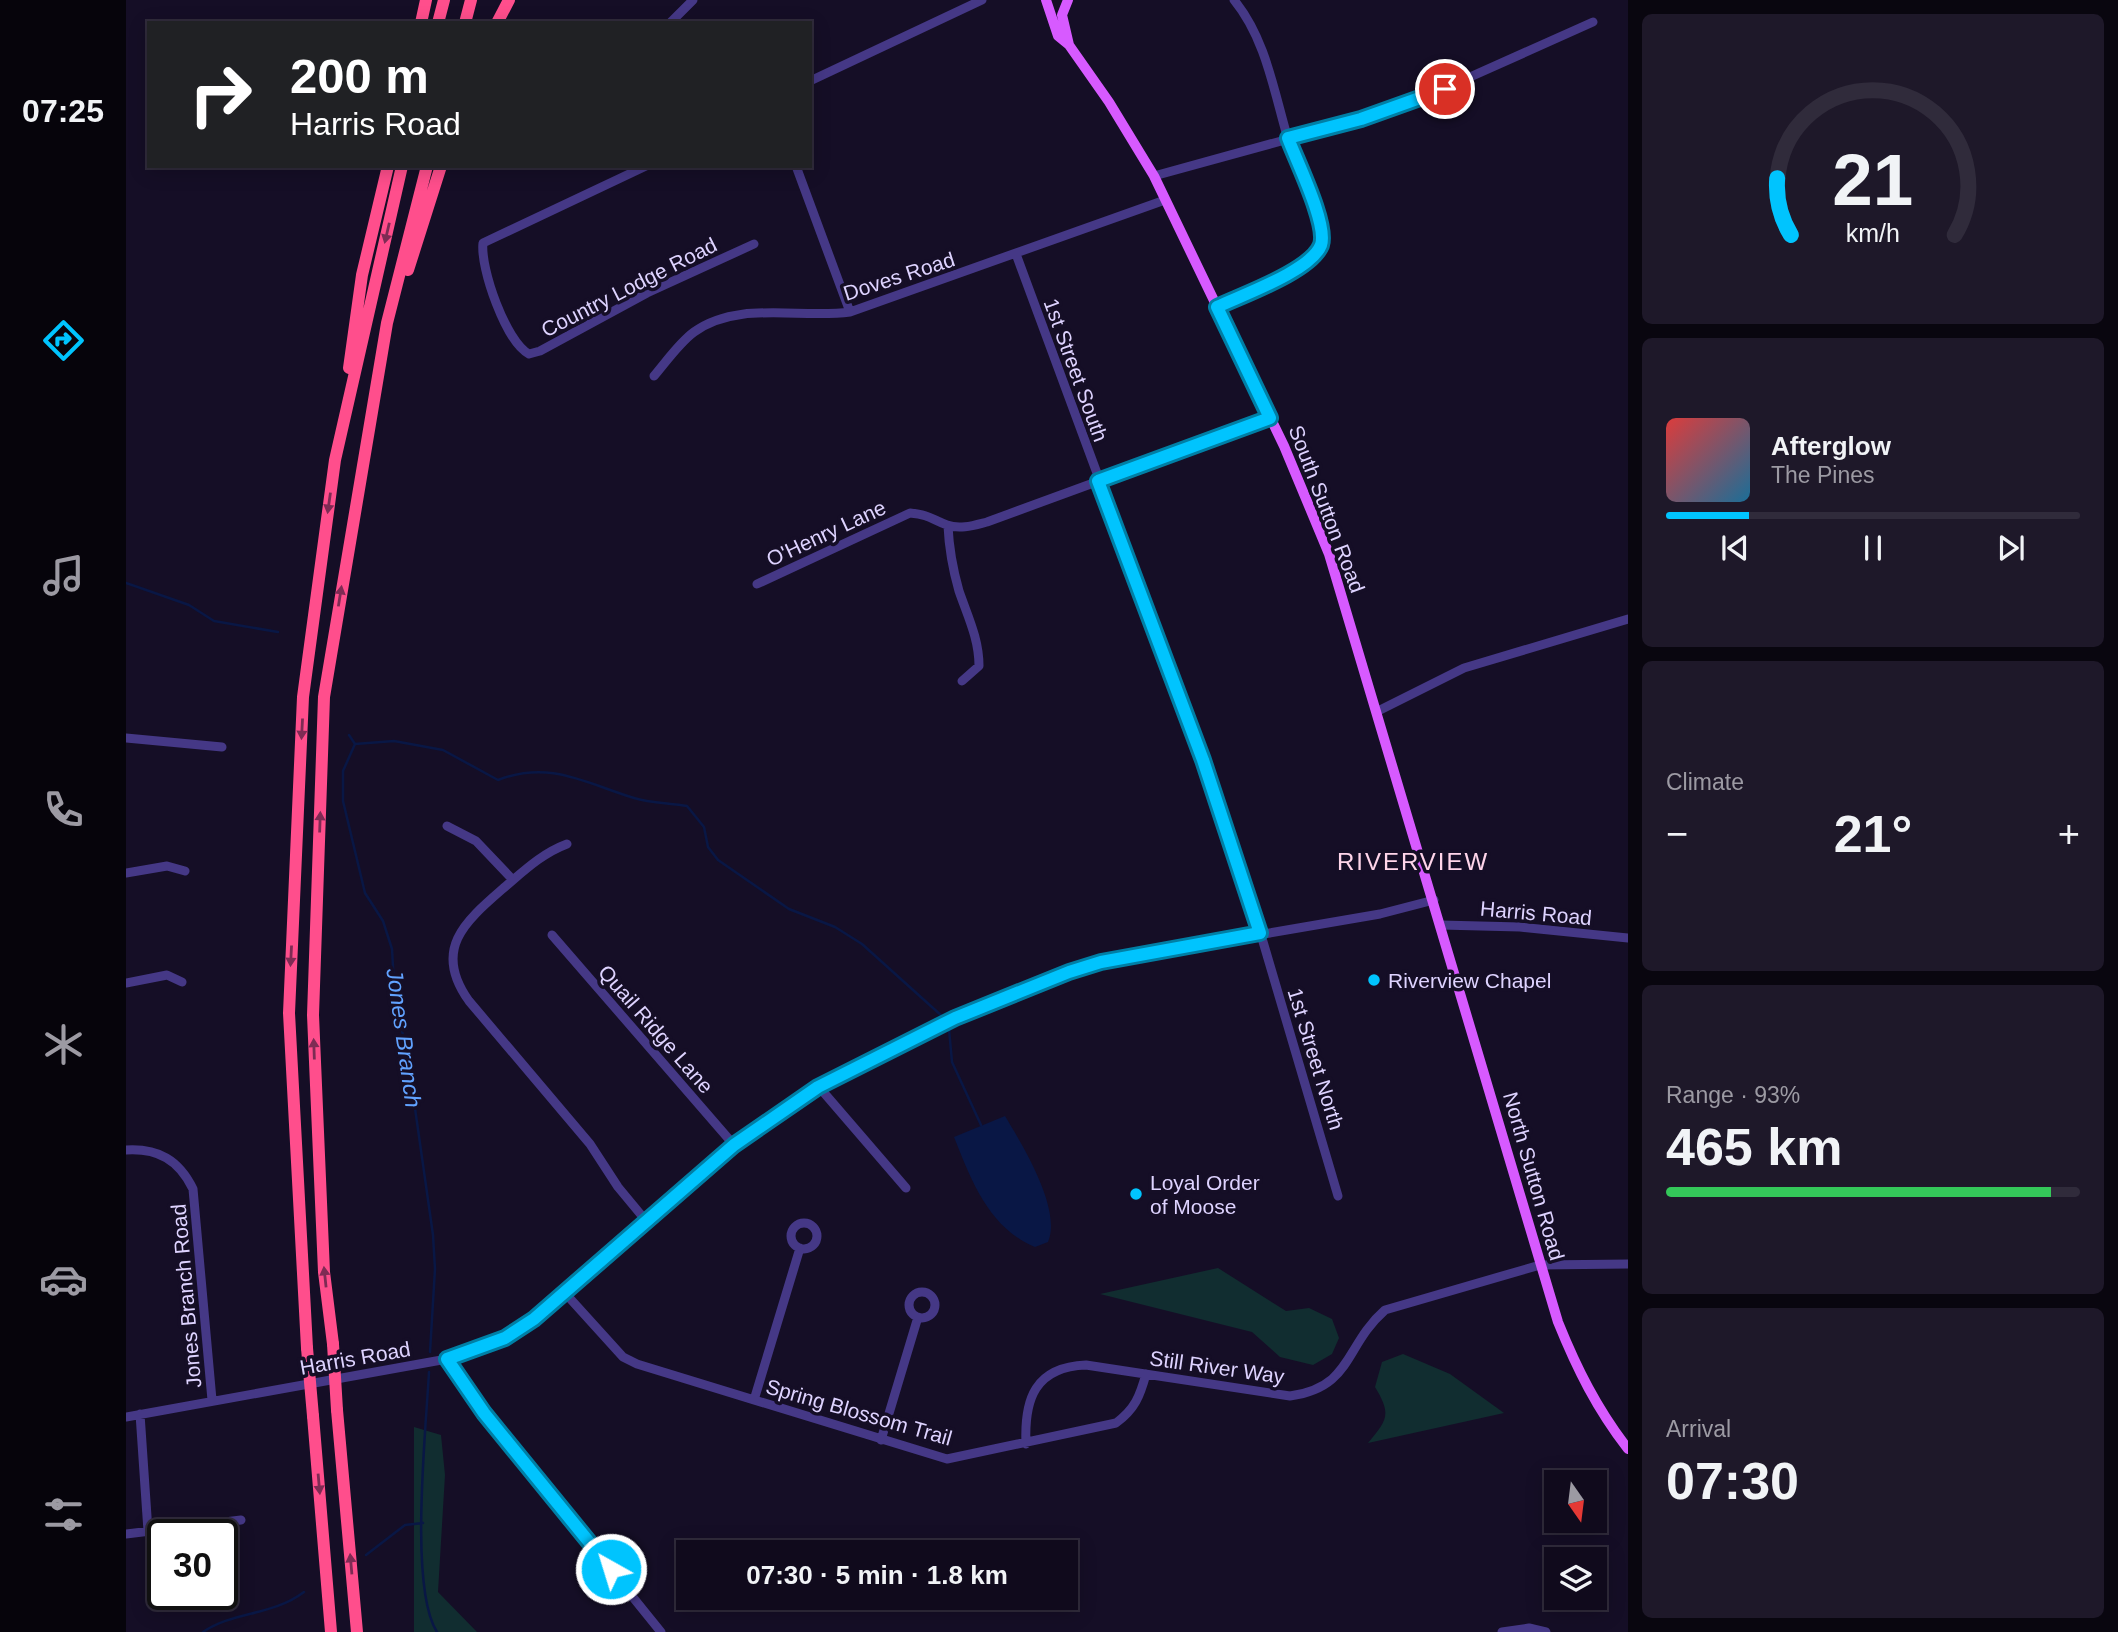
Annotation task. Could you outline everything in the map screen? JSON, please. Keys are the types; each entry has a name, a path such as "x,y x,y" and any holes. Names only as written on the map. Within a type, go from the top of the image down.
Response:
{"highway":[{"path":"421,21 426,0"},
{"path":"439,21 444,0"},
{"path":"466,21 471,0"},
{"path":"499,21 509,0"},
{"path":"331,1632 307,1349 289,1013 303,697 362,275 388,168"},
{"path":"335,460 402,168"},
{"path":"357,1632 333,1344 324,1272 313,1016 324,697 387,323 426,168"},
{"path":"387,323 416,248 440,168"}],"main road":[{"path":"1048,0 1066,0"},
{"name":"South Sutton Road","path":"1048,0 1058,36 1069,45 1109,102 1154,176 1270,418 1329,554 1434,900"},
{"name":"South Sutton Road","path":"1066,0 1062,15 1069,45"},
{"name":"North Sutton Road","path":"1434,900 1540,1265 1582,1381 1605,1420 1628,1448"}],"street":[{"path":"672,21 693,0"},
{"path":"812,80 982,0"},
{"path":"1217,307 1292,271 1312,258 1322,243 1318,217 1288,138 1273,79 1257,41 1234,0"},
{"path":"1154,176 1423,98 1593,23"},
{"name":"Country Lodge Road","path":"642,168 483,243 484,269 510,332 520,349 529,354 540,351 647,293 754,244"},
{"path":"797,168 850,312"},
{"name":"Doves Road","path":"654,376 693,332 716,320 753,314 829,315 850,312 1165,200"},
{"name":"1st Street South","path":"1016,254 1203,760 1260,933"},
{"path":"962,681 979,666 979,648 956,578 950,553 948,526 965,527 987,522 1270,418"},
{"name":"O'Henry Lane","path":"757,584 910,513 931,515 948,526"},
{"path":"1378,711 1464,668 1628,619"},
{"path":"126,738 222,747"},
{"path":"447,826 476,841 513,880"},
{"path":"568,844 546,852 470,917 459,932 453,968 459,987 590,1144 618,1187 647,1222"},
{"path":"126,873 167,866 185,871"},
{"name":"Harris Road","path":"126,1417 447,1359 505,1338 534,1319 565,1293 734,1145 818,1087 955,1018 1069,972 1101,962 1380,914 1434,900"},
{"name":"Harris Road","path":"1441,925 1520,927 1628,938"},
{"name":"1st Street North","path":"1260,933 1338,1196"},
{"name":"Quail Ridge Lane","path":"552,935 734,1145"},
{"path":"126,983 167,975 182,982"},
{"path":"818,1087 906,1188"},
{"name":"Jones Branch Road","path":"126,1150 163,1154 176,1163 193,1189 212,1401"},
{"path":"754,1400 800,1248"},
{"name":"Still River Way","path":"1026,1444 1024,1415 1028,1401 1051,1373 1070,1366 1086,1365 1290,1396 1311,1393 1327,1385 1342,1370 1369,1324 1385,1310 1540,1265 1628,1264"},
{"name":"Spring Blossom Trail","path":"565,1293 623,1357 637,1364 947,1459 1116,1423 1130,1413 1140,1398 1146,1374"},
{"path":"881,1440 918,1317"},
{"path":"447,1359 484,1413 662,1632"},
{"path":"140,1414 147,1519"},
{"path":"126,1534 147,1531"},
{"path":"1502,1632 1529,1628 1546,1632"}],"green space":[{"path":"1218,1268 1286,1311 1309,1308 1332,1319 1339,1338 1332,1354 1313,1365 1280,1357 1252,1332 1100,1294"},
{"path":"1403,1354 1450,1374 1504,1413 1368,1443 1385,1417 1384,1404 1375,1387 1382,1362"},
{"path":"414,1427 441,1435 445,1475 438,1592 477,1632 414,1632"}],"water":[{"path":"1005,1116 1038,1178 1050,1213 1048,1242 1035,1247 1019,1239 994,1215 975,1186 954,1137"}],"waterway":[{"name":"Jones Branch","path":"126,583 189,605 214,621 278,632"},
{"name":"Jones Branch","path":"349,735 355,744"},
{"path":"355,744 394,741 443,750 498,780 517,774 551,773 583,780 640,800 687,806 704,827 708,847 718,860 789,909 835,927 862,944 943,1017"},
{"name":"Jones Branch","path":"355,744 343,771 343,801 365,893 383,921 392,949 395,1001 407,1052 433,1235 435,1269 430,1352"},
{"path":"949,1029 952,1062 981,1125"},
{"name":"Jones Branch","path":"429,1372 421,1546 428,1611 437,1632"},
{"path":"366,1555 405,1525 423,1523"},
{"path":"203,1632 227,1620 292,1600 304,1592"}],"place":[{"name":"Riverview Chapel","path":"1374,980"},
{"name":"Loyal Order of Moose","path":"1136,1194"}],"district":[{"name":"RIVERVIEW","path":"1413,861"}],"route":[{"path":"611,1569 484,1413 447,1359 477,1351 505,1338 534,1319 734,1145 788,1105 818,1087 955,1018 1069,972 1101,962 1260,933 1203,760 1098,481 1270,418 1217,307 1292,271 1312,258 1322,243 1318,217 1288,138 1361,119 1445,89"}]}
